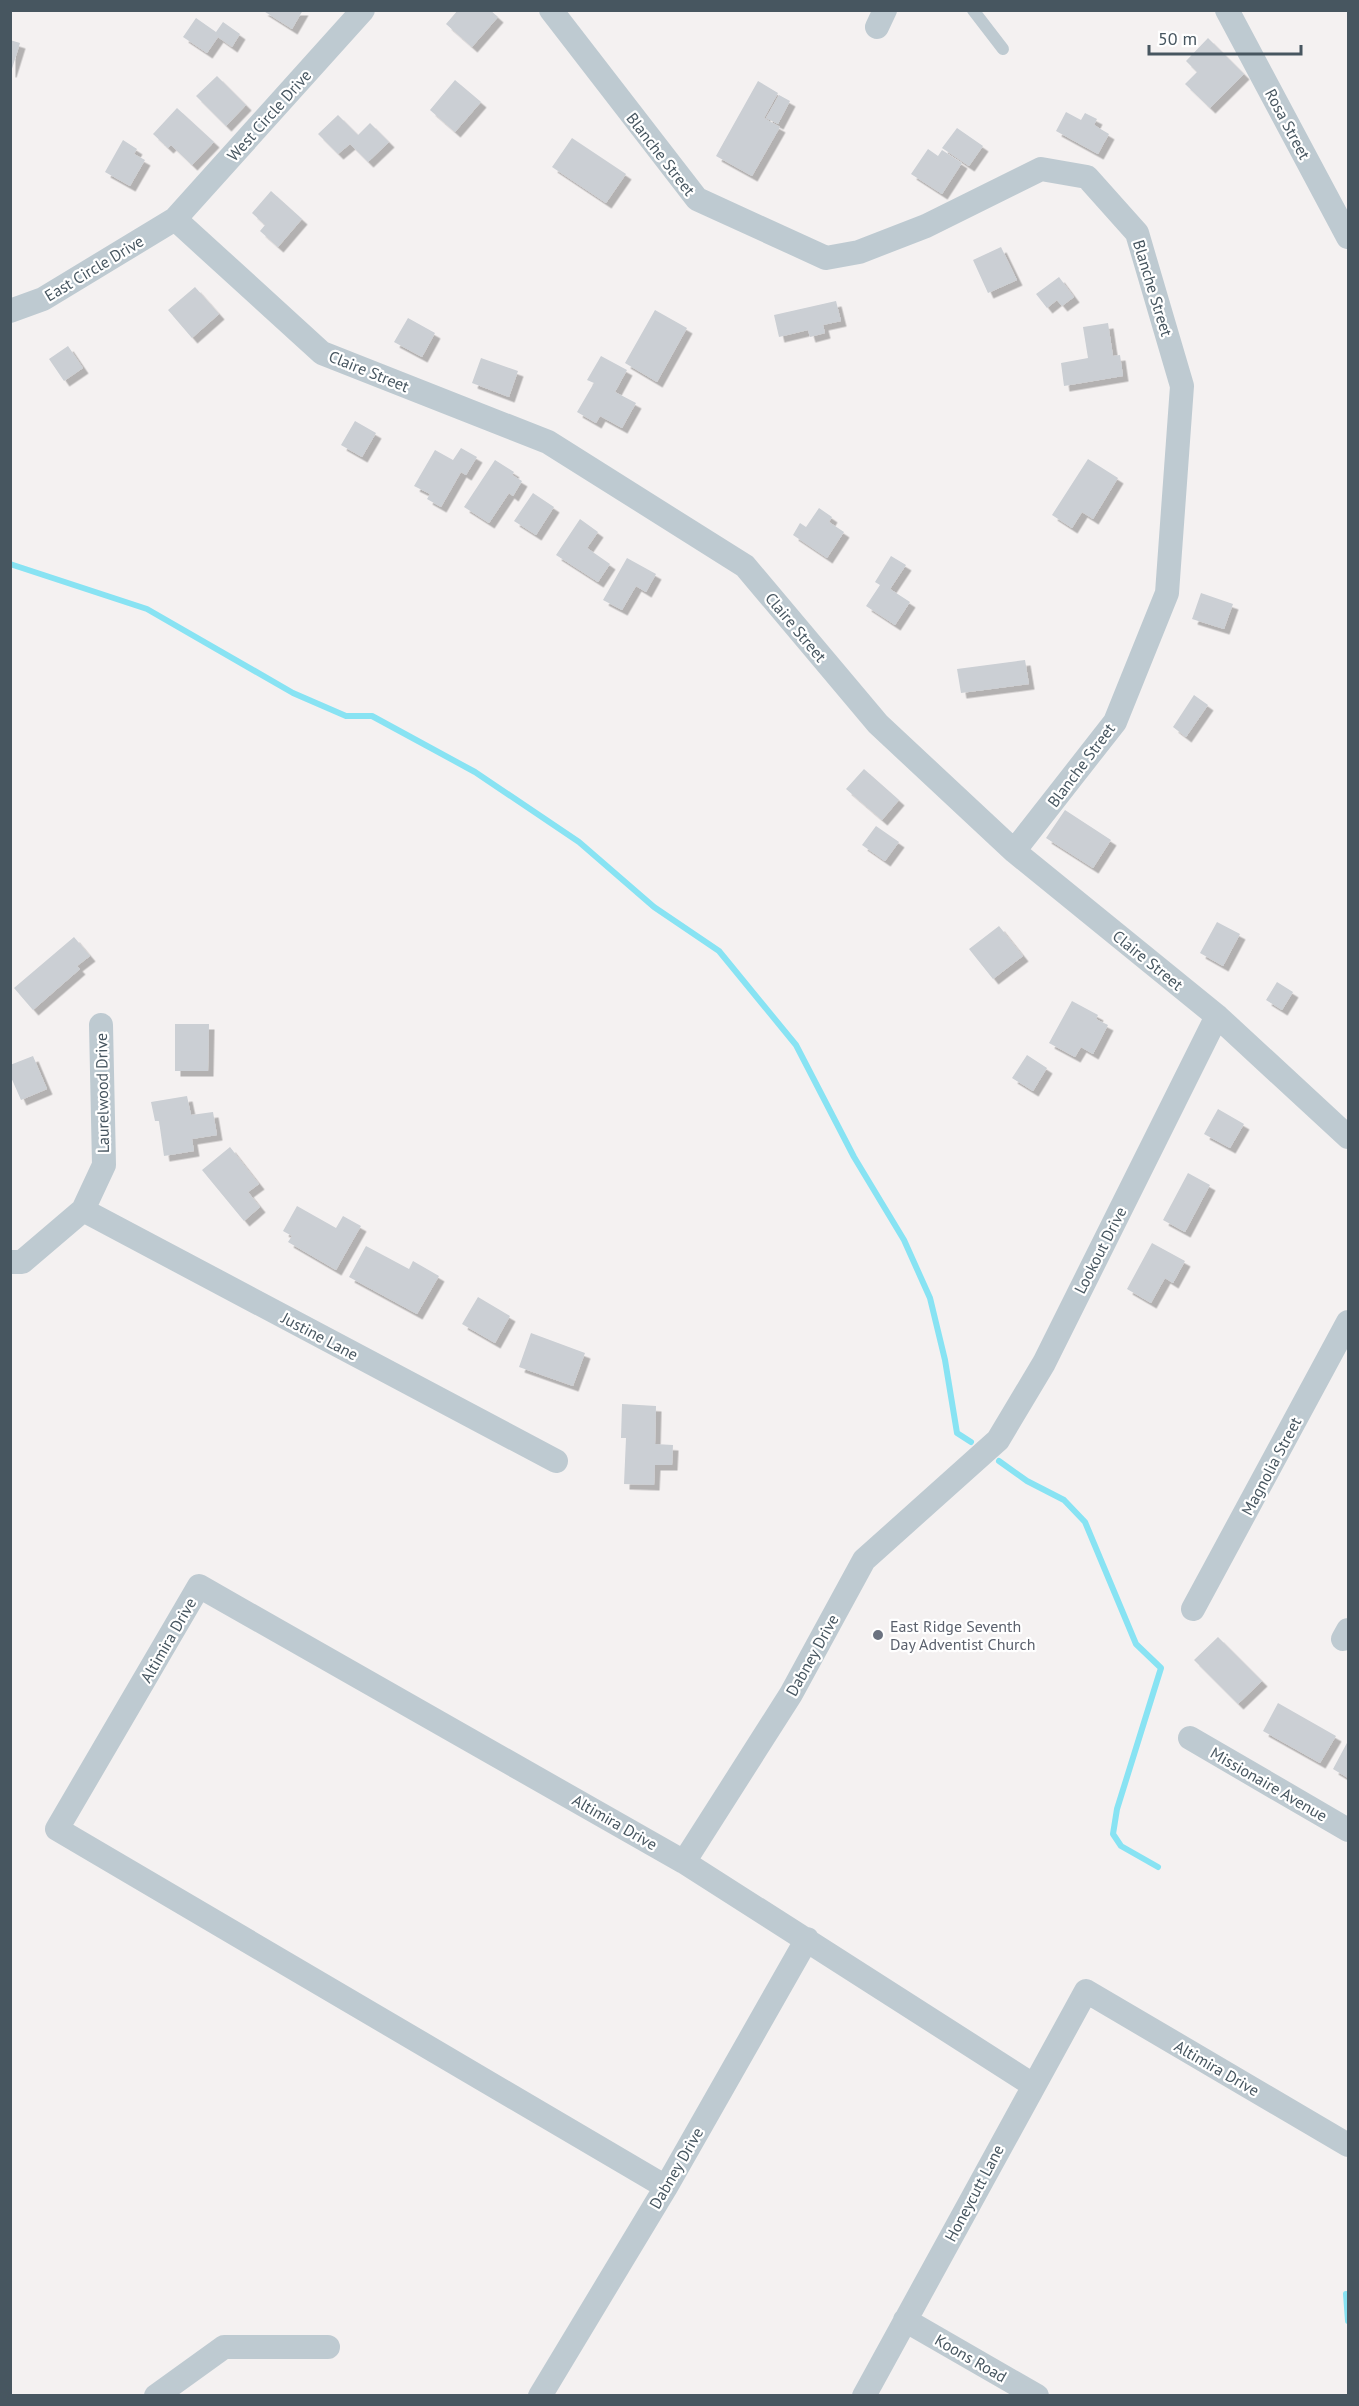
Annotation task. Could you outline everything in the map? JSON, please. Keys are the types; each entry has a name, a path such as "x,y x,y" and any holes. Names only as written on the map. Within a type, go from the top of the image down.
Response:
{"street":[{"name":"West Circle Drive","path":"175,219 363,10"},
{"name":"Blanche Street","path":"551,10 697,199 826,258 860,252 926,226 1041,169 1087,177 1137,233 1182,386 1167,592 1114,722 1014,851"},
{"name":"Rosa Street","path":"1227,10 1348,237"},
{"name":"East Circle Drive","path":"10,311 43,299 175,219"},
{"name":"Claire Street","path":"175,219 322,353 548,442 745,566 878,724 1014,851 1217,1016 1348,1137"},
{"name":"Lookout Drive","path":"964,1471 998,1440 1044,1363 1217,1016"},
{"name":"Laurelwood Drive","path":"10,1262 22,1262 83,1210 104,1165 101,1024"},
{"name":"Justine Lane","path":"83,1210 556,1461"},
{"name":"Magnolia Street","path":"1193,1609 1348,1322"},
{"name":"Dabney Drive","path":"684,1862 791,1694 864,1560 964,1471"},
{"name":"Altimira Drive","path":"666,2187 57,1829 200,1586 684,1862 1033,2085"},
{"name":"Missionaire Avenue","path":"1190,1738 1348,1830"},
{"name":"Dabney Drive","path":"540,2396 666,2187 807,1939"},
{"name":"Altimira Drive","path":"1086,1991 1348,2145"},
{"name":"Honeycutt Lane","path":"864,2396 1086,1991"},
{"name":"Koons Road","path":"905,2320 1037,2396"},
{"path":"156,2396 224,2347 328,2347"}],"lane":[{"path":"973,10 1004,49"}],"building":[{"path":"262,10 303,10 292,29"},
{"path":"458,10 490,10 498,17 472,47 446,24"},
{"path":"196,18 216,32 223,22 240,34 232,47 218,37 207,53 183,37"},
{"path":"1208,38 1244,74 1210,108 1185,84 1197,72 1186,61"},
{"path":"10,40 20,43 11,72 10,72"},
{"path":"217,76 246,105 226,126 196,96"},
{"path":"455,80 481,102 455,132 430,110"},
{"path":"758,81 778,93 764,118 780,127 752,176 716,156"},
{"path":"779,95 790,101 778,124 766,118"},
{"path":"177,108 214,142 192,165 171,145 168,148 153,134"},
{"path":"1066,112 1081,120 1085,113 1097,119 1094,125 1109,134 1098,154 1056,131"},
{"path":"338,115 358,135 370,123 389,142 368,162 350,144 338,154 318,134"},
{"path":"957,128 983,146 969,166 942,148"},
{"path":"572,138 626,174 606,203 552,167"},
{"path":"123,140 137,149 134,154 145,160 130,186 105,172"},
{"path":"928,149 938,156 942,150 962,163 942,194 911,174"},
{"path":"271,191 302,219 278,247 260,231 265,225 252,213"},
{"path":"1001,247 1017,280 988,293 973,260"},
{"path":"1059,277 1074,297 1062,306 1057,300 1047,308 1036,294"},
{"path":"195,287 219,314 192,338 168,310"},
{"path":"836,301 841,321 823,325 825,333 810,337 808,330 779,337 774,315"},
{"path":"655,310 687,328 657,382 625,363"},
{"path":"408,318 435,333 422,357 394,342"},
{"path":"1108,323 1113,356 1120,355 1123,376 1064,386 1061,363 1088,358 1083,327"},
{"path":"68,346 83,368 64,381 49,359"},
{"path":"601,356 627,370 615,392 636,403 622,428 600,416 596,423 577,412 594,383 587,380"},
{"path":"481,358 518,371 509,397 472,383"},
{"path":"355,421 376,433 362,457 341,445"},
{"path":"461,448 477,457 466,475 461,472 441,507 427,499 430,494 414,486 435,450 453,460"},
{"path":"1088,459 1118,478 1093,519 1082,512 1072,528 1052,515"},
{"path":"495,460 514,472 512,475 522,481 513,496 509,493 489,523 464,507"},
{"path":"533,493 554,507 536,535 514,521"},
{"path":"819,508 832,517 829,522 844,532 827,558 793,535 800,523 806,527"},
{"path":"580,519 598,532 587,548 610,564 598,582 556,555"},
{"path":"891,556 906,565 890,589 910,602 895,625 866,606 880,585 875,582"},
{"path":"627,558 656,574 646,592 636,586 622,610 603,600"},
{"path":"1201,593 1233,604 1224,629 1192,619"},
{"path":"1025,660 1029,684 961,693 957,669"},
{"path":"1194,695 1208,705 1186,737 1173,727"},
{"path":"864,769 899,800 882,820 846,789"},
{"path":"1065,810 1111,840 1093,868 1046,838"},
{"path":"876,826 899,842 885,861 862,845"},
{"path":"1217,922 1240,934 1223,966 1200,953"},
{"path":"999,926 1023,956 993,979 969,949"},
{"path":"74,937 90,956 77,966 80,969 33,1010 14,988"},
{"path":"1277,982 1293,992 1282,1010 1266,1000"},
{"path":"1072,1001 1098,1015 1096,1019 1108,1025 1093,1054 1081,1047 1075,1057 1049,1043"},
{"path":"175,1024 209,1024 208,1071 175,1071"},
{"path":"1027,1055 1047,1068 1033,1091 1012,1078"},
{"path":"33,1056 47,1089 21,1100 10,1075 10,1065"},
{"path":"187,1096 191,1115 213,1112 217,1135 192,1139 194,1151 164,1156 159,1121 155,1121 151,1102"},
{"path":"1218,1109 1244,1124 1230,1148 1204,1134"},
{"path":"230,1147 259,1184 248,1192 260,1207 244,1221 202,1170"},
{"path":"1188,1173 1210,1185 1185,1232 1163,1220"},
{"path":"297,1206 336,1228 343,1216 361,1226 336,1270 288,1242 292,1236 283,1231"},
{"path":"1152,1243 1185,1261 1173,1283 1165,1278 1151,1303 1127,1289"},
{"path":"366,1246 409,1269 413,1261 439,1276 417,1314 349,1277"},
{"path":"478,1297 510,1316 495,1343 462,1324"},
{"path":"531,1333 585,1353 573,1386 519,1367"},
{"path":"622,1404 656,1406 655,1444 673,1445 672,1465 655,1465 654,1485 624,1484 626,1438 621,1438"},
{"path":"1218,1637 1262,1681 1238,1704 1194,1660"},
{"path":"1278,1703 1336,1736 1320,1763 1263,1731"},
{"path":"1348,1741 1348,1778 1333,1769"}],"waterway":[{"path":"10,564 147,609 293,693 346,716 372,716 475,772 579,842 654,907 719,951 796,1045 854,1157 904,1240 930,1298 945,1360 957,1433 971,1442"},
{"path":"999,1461 1027,1481 1064,1500 1085,1522 1136,1644 1161,1668 1117,1809 1113,1834 1121,1846 1158,1867"},
{"path":"1346,2294 1348,2321"}],"place":[{"name":"East Ridge Seventh Day Adventist Church","path":"878,1635"}]}
